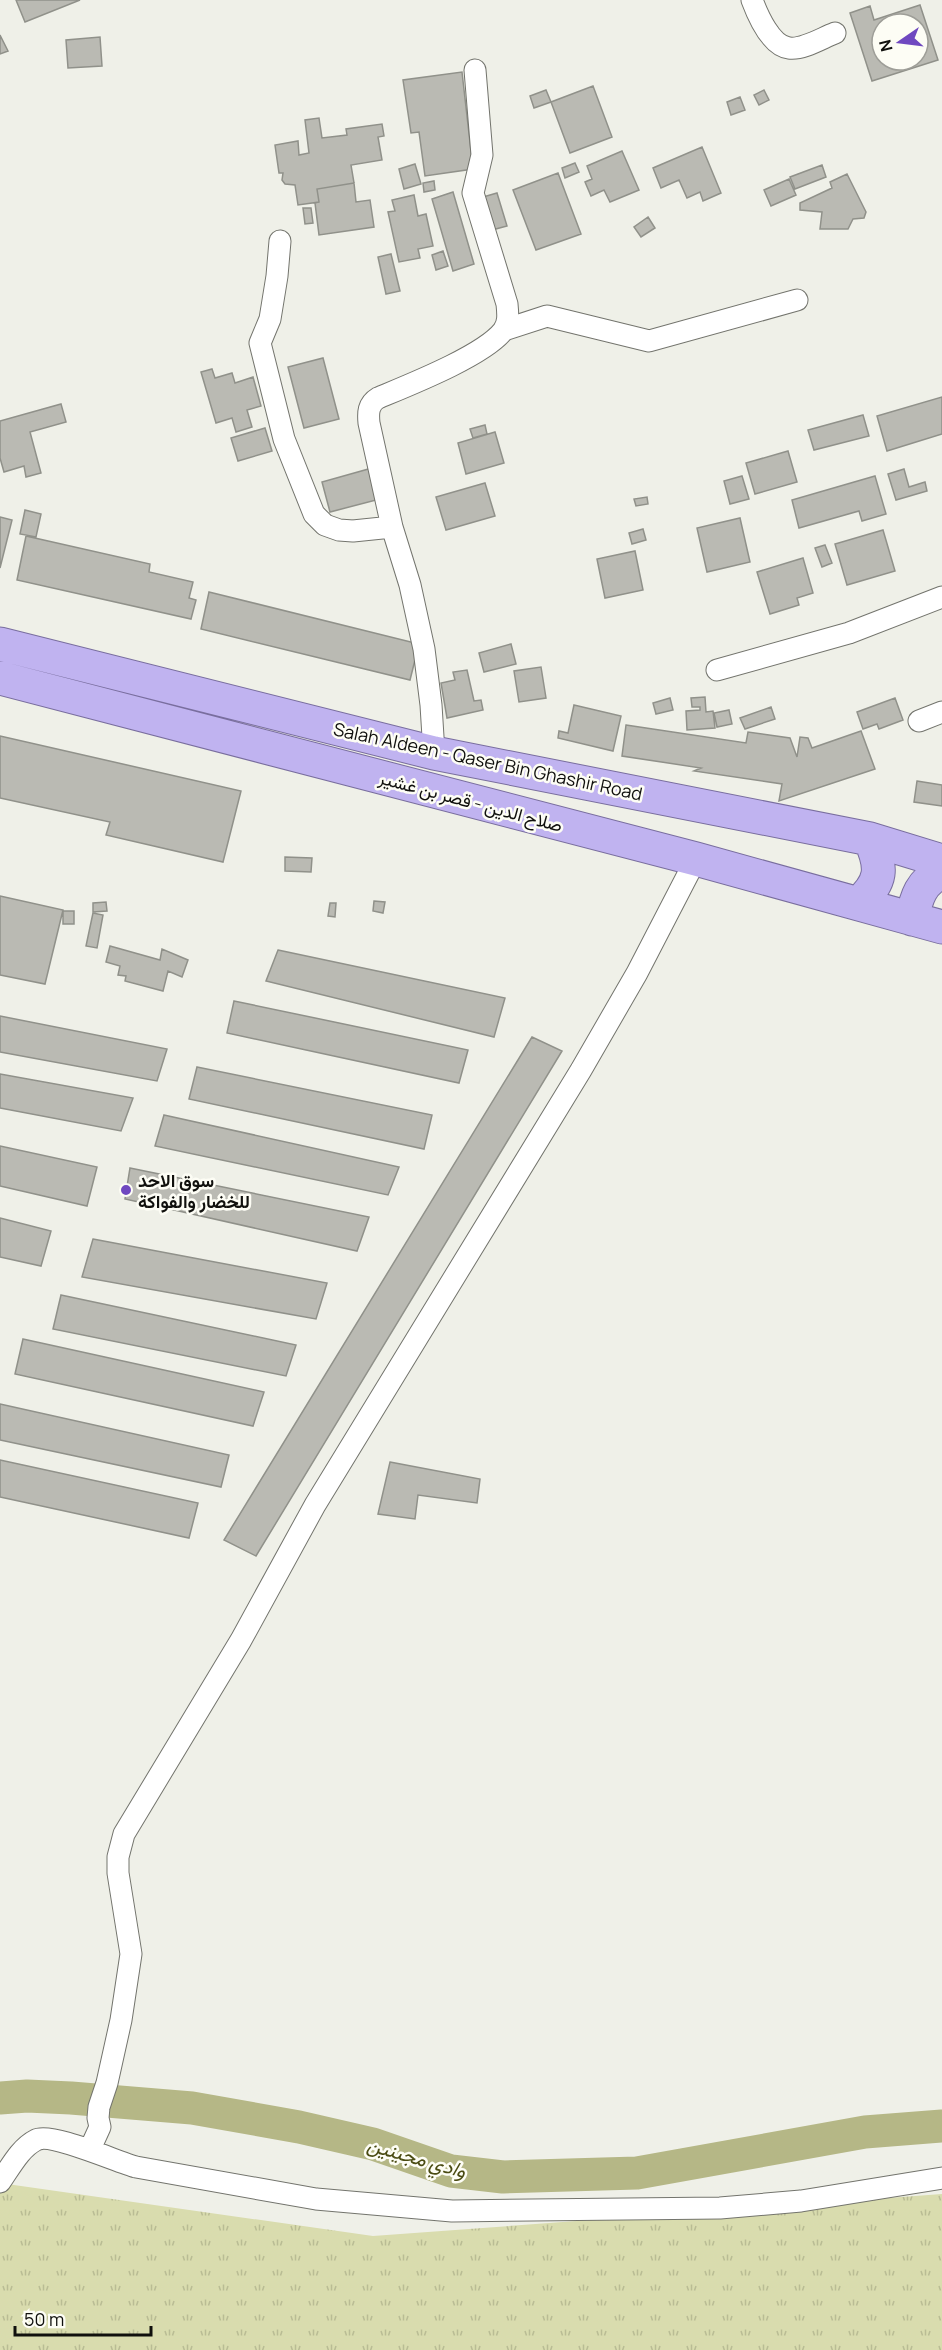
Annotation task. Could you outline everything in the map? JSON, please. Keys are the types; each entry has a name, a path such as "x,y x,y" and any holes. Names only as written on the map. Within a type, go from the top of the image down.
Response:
{"highway":[{"name":"Salah Aldeen - Qaser Bin Ghashir Road","path":"0,644 434,753 870,839 942,861"},
{"name":"صلاح الدين - قصر بن غشير","path":"0,678 696,859 927,923"},
{"path":"859,903 873,890 878,875 877,854 870,839"},
{"path":"927,923 915,904 924,884 942,872"}],"street":[{"path":"752,0 772,37 780,45 791,49 835,33"},
{"path":"475,69 482,155 473,194 507,304 509,318 504,330"},
{"path":"280,241 270,319 267,330 260,338 260,343 284,439 314,514 325,525 339,530 353,531 392,526"},
{"path":"434,753 424,649 410,585 392,526 369,423 370,405 378,398 474,354 504,330 547,316 649,341 796,300"},
{"path":"717,670 849,633 942,597"},
{"path":"919,721 942,712"},
{"path":"90,2150 100,2127 99,2107 108,2083 121,2020 130,1954 118,1873 118,1857 124,1834 242,1640 315,1505 592,1050 637,973 696,859"},
{"path":"0,2182 22,2152 34,2141 43,2137 90,2150 113,2161 136,2167 316,2199 452,2211 720,2208 801,2201 942,2178"}],"green space":[{"path":"0,2183 373,2236 942,2194 942,2350 0,2350"}],"building":[{"path":"16,0 80,0 25,22"},
{"path":"920,5 922,12 899,12"},
{"path":"870,6 870,72 900,72 872,81 850,13"},
{"path":"0,35 8,51 0,54"},
{"path":"930,36 938,60 930,63"},
{"path":"100,37 102,66 68,68 66,40"},
{"path":"462,72 473,169 425,176 419,132 411,133 403,80"},
{"path":"593,86 612,137 570,153 551,102"},
{"path":"546,90 551,102 534,108 530,96"},
{"path":"764,90 769,100 759,105 754,95"},
{"path":"740,97 745,110 731,115 727,102"},
{"path":"319,118 322,138 347,135 346,129 382,124 384,136 378,137 382,160 351,165 354,183 317,189 319,202 298,205 295,185 285,184 282,180 283,173 279,173 275,145 298,141 299,155 309,153 305,120"},
{"path":"702,147 721,193 703,201 700,192 687,198 679,180 661,188 653,168"},
{"path":"622,151 639,190 610,202 604,190 591,196 585,182 592,179 587,166"},
{"path":"575,163 579,172 565,178 562,168"},
{"path":"415,164 421,184 404,189 399,169"},
{"path":"822,165 826,177 795,189 790,177"},
{"path":"558,173 581,234 536,250 513,190"},
{"path":"847,174 866,212 864,218 853,219 848,229 820,229 822,212 800,210 800,203 832,188 830,182"},
{"path":"789,179 796,195 771,206 764,190"},
{"path":"434,181 435,190 424,192 423,183"},
{"path":"354,183 356,202 370,200 374,227 319,235 315,203 319,202 317,189"},
{"path":"453,192 474,264 453,271 432,199"},
{"path":"497,193 507,226 492,230 483,197"},
{"path":"414,195 418,216 426,214 433,246 418,249 420,258 399,262 388,212 395,211 392,200"},
{"path":"303,208 311,208 313,223 305,224"},
{"path":"648,217 655,228 641,237 634,227"},
{"path":"443,251 448,266 436,270 432,255"},
{"path":"391,254 400,291 386,294 378,257"},
{"path":"323,358 339,419 304,428 288,367"},
{"path":"212,369 215,378 232,373 235,383 253,377 261,406 247,410 252,427 236,432 232,418 216,423 201,372"},
{"path":"942,397 942,434 887,451 877,416"},
{"path":"61,404 66,422 30,432 41,473 26,477 24,466 4,472 0,458 0,421"},
{"path":"863,415 869,436 814,450 808,430"},
{"path":"485,425 487,434 473,438 470,429"},
{"path":"265,428 272,451 238,461 231,438"},
{"path":"495,432 504,463 466,474 458,443"},
{"path":"788,451 797,482 755,494 746,463"},
{"path":"372,468 380,499 330,512 322,482"},
{"path":"904,469 909,487 925,482 927,491 896,500 888,474"},
{"path":"742,476 749,499 730,504 724,481"},
{"path":"875,476 886,514 862,521 859,511 799,528 792,500"},
{"path":"485,483 495,516 446,530 436,497"},
{"path":"647,497 648,504 636,506 634,499"},
{"path":"25,510 41,514 36,537 20,534"},
{"path":"0,517 12,520 0,568"},
{"path":"740,518 750,562 707,572 697,528"},
{"path":"643,529 646,540 632,544 629,533"},
{"path":"883,530 895,571 847,585 835,544"},
{"path":"26,536 150,564 149,572 193,582 189,598 196,600 191,619 17,580"},
{"path":"825,545 832,563 822,567 815,548"},
{"path":"635,551 643,590 605,598 597,559"},
{"path":"803,558 813,593 797,598 799,605 770,614 757,572"},
{"path":"209,592 419,644 410,680 201,629"},
{"path":"511,644 516,664 484,672 479,653"},
{"path":"541,667 546,698 519,702 514,671"},
{"path":"467,670 474,701 481,700 483,710 447,718 441,683 455,680 453,672"},
{"path":"705,697 706,712 713,711 715,728 687,730 686,711 700,710 700,707 692,707 691,698"},
{"path":"670,698 673,710 656,714 653,703"},
{"path":"895,698 903,720 879,729 877,724 863,729 857,712"},
{"path":"574,705 621,716 613,751 558,738 559,731 568,733"},
{"path":"771,707 775,719 745,729 740,718"},
{"path":"729,710 732,724 717,727 714,713"},
{"path":"626,725 746,743 748,732 790,738 797,757 800,737 808,738 812,748 861,731 875,769 779,801 782,784 694,771 701,768 622,756"},
{"path":"0,736 241,791 223,862 106,835 110,822 0,798"},
{"path":"917,781 942,785 942,806 914,802"},
{"path":"285,857 312,858 311,872 285,871"},
{"path":"0,896 63,910 45,984 0,975"},
{"path":"374,901 385,902 383,913 373,911"},
{"path":"106,902 107,911 93,912 93,903"},
{"path":"330,903 336,903 335,917 328,916"},
{"path":"63,911 74,911 74,924 63,924"},
{"path":"93,913 103,915 97,948 86,946"},
{"path":"110,946 160,960 162,949 188,960 182,977 168,971 163,991 125,981 126,976 118,975 120,966 106,962"},
{"path":"278,950 505,998 494,1037 266,981"},
{"path":"234,1001 468,1050 459,1083 227,1033"},
{"path":"0,1016 167,1049 157,1081 0,1052"},
{"path":"532,1037 562,1051 256,1556 224,1540"},
{"path":"197,1067 432,1115 424,1149 189,1099"},
{"path":"0,1074 133,1098 121,1131 0,1108"},
{"path":"164,1115 399,1167 388,1195 155,1146"},
{"path":"0,1146 97,1167 87,1206 0,1186"},
{"path":"130,1168 369,1217 357,1251 125,1199"},
{"path":"0,1218 51,1231 41,1266 0,1257"},
{"path":"93,1239 327,1283 316,1319 82,1277"},
{"path":"61,1295 296,1345 286,1376 53,1329"},
{"path":"23,1339 264,1392 253,1426 15,1374"},
{"path":"0,1404 229,1455 221,1487 0,1440"},
{"path":"0,1460 198,1503 189,1538 0,1497"},
{"path":"390,1462 480,1479 477,1503 418,1495 415,1519 378,1514"}],"waterway":[{"name":"وادي مجينين","path":"0,2098 27,2096 71,2098 192,2108 299,2127 373,2144 451,2171 503,2177 637,2173 865,2132 942,2126"}],"place":[{"name":"سوق الاحد للخضار والفواكة","path":"126,1190"}]}
